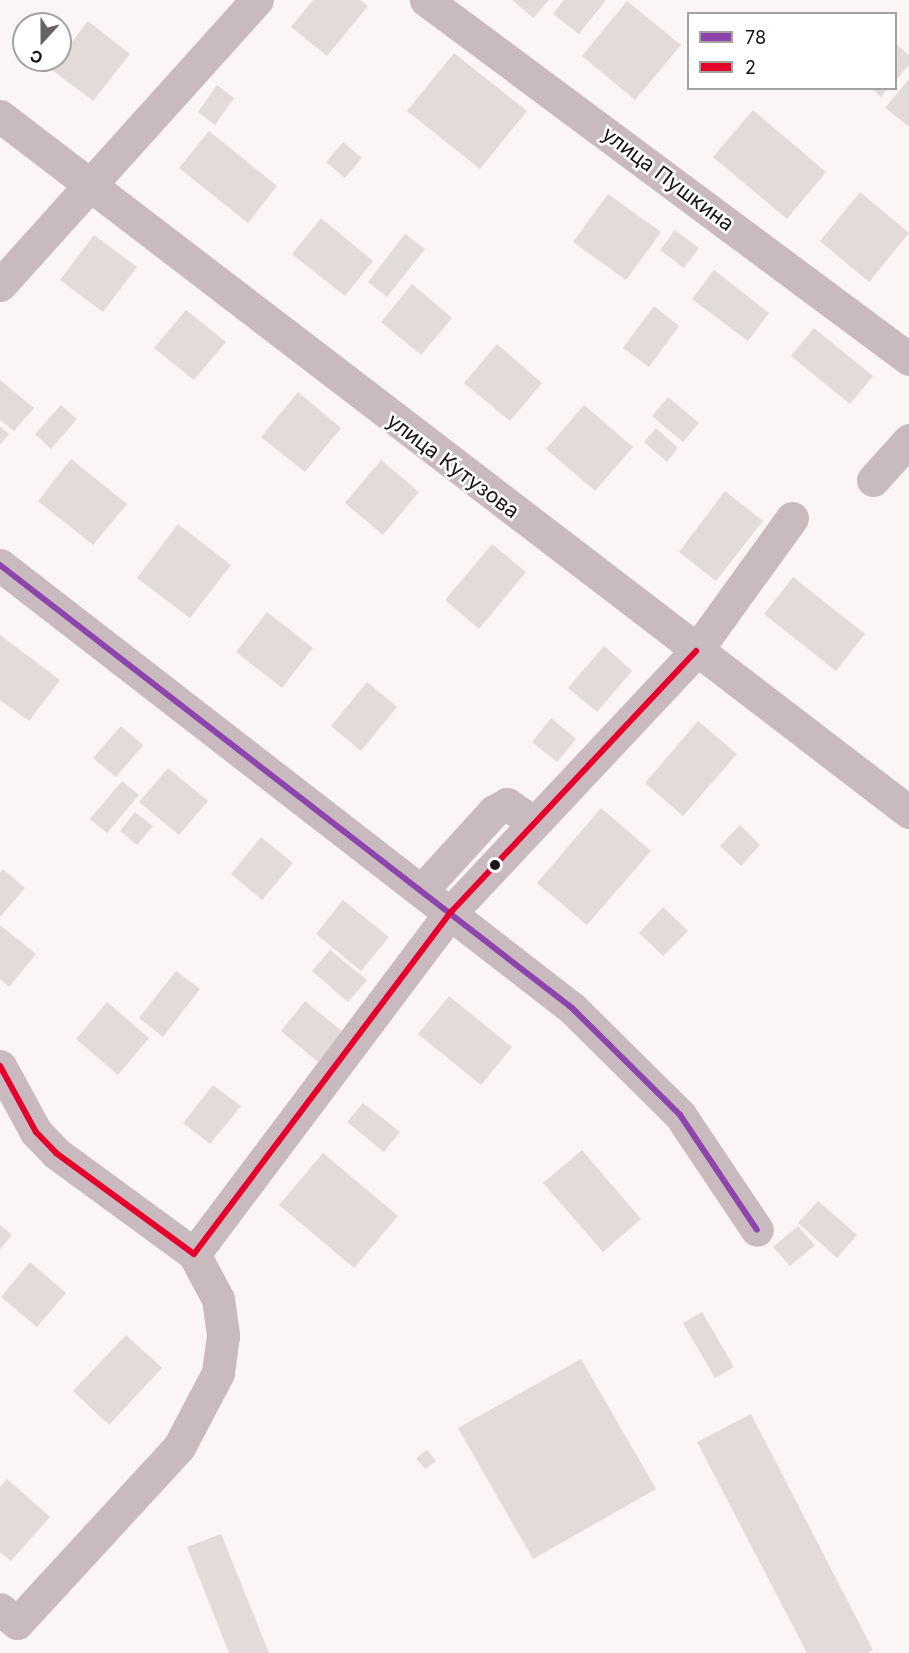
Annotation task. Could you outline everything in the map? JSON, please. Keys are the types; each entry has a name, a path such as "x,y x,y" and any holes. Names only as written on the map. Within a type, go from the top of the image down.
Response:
{"street":[{"path":"0,285 257,0"},
{"name":"улица Пушкина","path":"426,0 909,358"},
{"name":"улица Кутузова","path":"0,116 88,188 909,812"},
{"path":"873,480 909,440"},
{"path":"194,1254 451,912 696,651 792,518"},
{"path":"0,565 423,889 572,1008 680,1115 757,1230"},
{"path":"423,889 494,811 507,804 534,823"},
{"path":"0,1066 36,1132 50,1146 194,1254 218,1299 223,1336 218,1373 203,1408 138,1495 9,1616"}],"building":[{"path":"313,0 360,0 368,6 327,56 291,27"},
{"path":"512,0 549,0 533,18"},
{"path":"564,0 606,0 579,34 553,14"},
{"path":"627,1 681,45 635,100 582,56"},
{"path":"88,21 130,54 93,101 55,72 72,72 72,42"},
{"path":"897,45 909,55 909,65 897,79"},
{"path":"454,53 527,111 480,169 407,111"},
{"path":"909,79 909,124 908,126 885,108"},
{"path":"217,85 234,98 215,125 198,112"},
{"path":"873,90 886,90 881,97"},
{"path":"753,110 826,172 787,219 713,157"},
{"path":"209,131 277,186 248,223 179,168"},
{"path":"343,142 362,158 345,178 326,162"},
{"path":"860,192 909,233 869,282 820,241"},
{"path":"608,194 661,232 626,280 573,242"},
{"path":"321,218 373,261 345,296 292,254"},
{"path":"675,230 699,248 684,268 660,250"},
{"path":"405,234 425,249 387,297 368,282"},
{"path":"94,235 137,267 103,312 60,280"},
{"path":"714,270 769,313 748,341 692,299"},
{"path":"412,284 452,318 421,355 381,322"},
{"path":"654,306 679,326 649,367 623,348"},
{"path":"186,310 226,342 194,380 154,348"},
{"path":"814,328 873,376 850,404 791,356"},
{"path":"497,344 542,383 510,421 464,383"},
{"path":"0,380 34,408 14,431 0,420"},
{"path":"298,392 341,428 305,472 261,437"},
{"path":"668,397 699,423 683,442 652,416"},
{"path":"61,405 77,419 51,449 35,434"},
{"path":"584,405 633,447 595,491 546,449"},
{"path":"0,426 9,434 0,445"},
{"path":"656,428 678,448 667,462 644,442"},
{"path":"71,459 127,504 93,545 38,501"},
{"path":"381,460 419,492 383,535 345,503"},
{"path":"725,491 763,521 716,581 679,552"},
{"path":"178,524 231,565 190,618 137,578"},
{"path":"492,544 526,572 479,629 445,600"},
{"path":"793,577 865,634 836,671 764,614"},
{"path":"267,612 313,648 282,688 236,652"},
{"path":"0,635 60,680 29,721 0,700"},
{"path":"604,646 632,671 597,712 568,688"},
{"path":"367,682 397,707 361,751 331,726"},
{"path":"551,718 576,739 557,762 532,742"},
{"path":"698,721 737,754 683,816 645,783"},
{"path":"121,726 143,745 116,777 93,758"},
{"path":"168,768 208,801 179,835 139,802"},
{"path":"122,781 139,795 107,833 90,819"},
{"path":"601,808 651,851 587,925 537,883"},
{"path":"135,812 153,826 137,845 120,831"},
{"path":"740,825 760,845 741,866 720,846"},
{"path":"261,837 293,863 262,900 231,874"},
{"path":"3,869 25,888 0,917 0,873"},
{"path":"343,900 389,937 361,971 316,934"},
{"path":"663,907 688,931 663,956 639,933"},
{"path":"0,925 36,954 9,987 0,979"},
{"path":"330,950 367,980 348,1002 312,971"},
{"path":"176,971 200,989 163,1037 139,1018"},
{"path":"449,996 512,1047 481,1085 418,1034"},
{"path":"305,1001 343,1032 318,1062 281,1031"},
{"path":"107,1002 149,1038 118,1075 76,1039"},
{"path":"213,1085 241,1106 210,1144 183,1123"},
{"path":"363,1103 400,1132 384,1152 347,1122"},
{"path":"582,1150 641,1219 603,1252 543,1183"},
{"path":"323,1153 398,1216 354,1268 279,1205"},
{"path":"818,1201 857,1235 837,1258 798,1223"},
{"path":"0,1225 12,1235 0,1249"},
{"path":"798,1226 815,1245 790,1266 773,1247"},
{"path":"30,1262 66,1293 37,1327 1,1297"},
{"path":"702,1312 734,1367 715,1378 683,1323"},
{"path":"126,1335 162,1368 109,1425 73,1391"},
{"path":"581,1359 656,1489 533,1559 458,1428"},
{"path":"751,1414 873,1650 867,1653 807,1653 697,1442"},
{"path":"427,1450 436,1461 425,1469 416,1458"},
{"path":"7,1479 50,1517 11,1561 0,1552 0,1487"},
{"path":"221,1534 269,1653 229,1653 187,1547"}],"transit line":[{"name":"78","path":"0,565 572,1008 680,1115 757,1230"},
{"name":"2","path":"0,1066 36,1132 56,1153 194,1254 451,912 696,651"}]}
